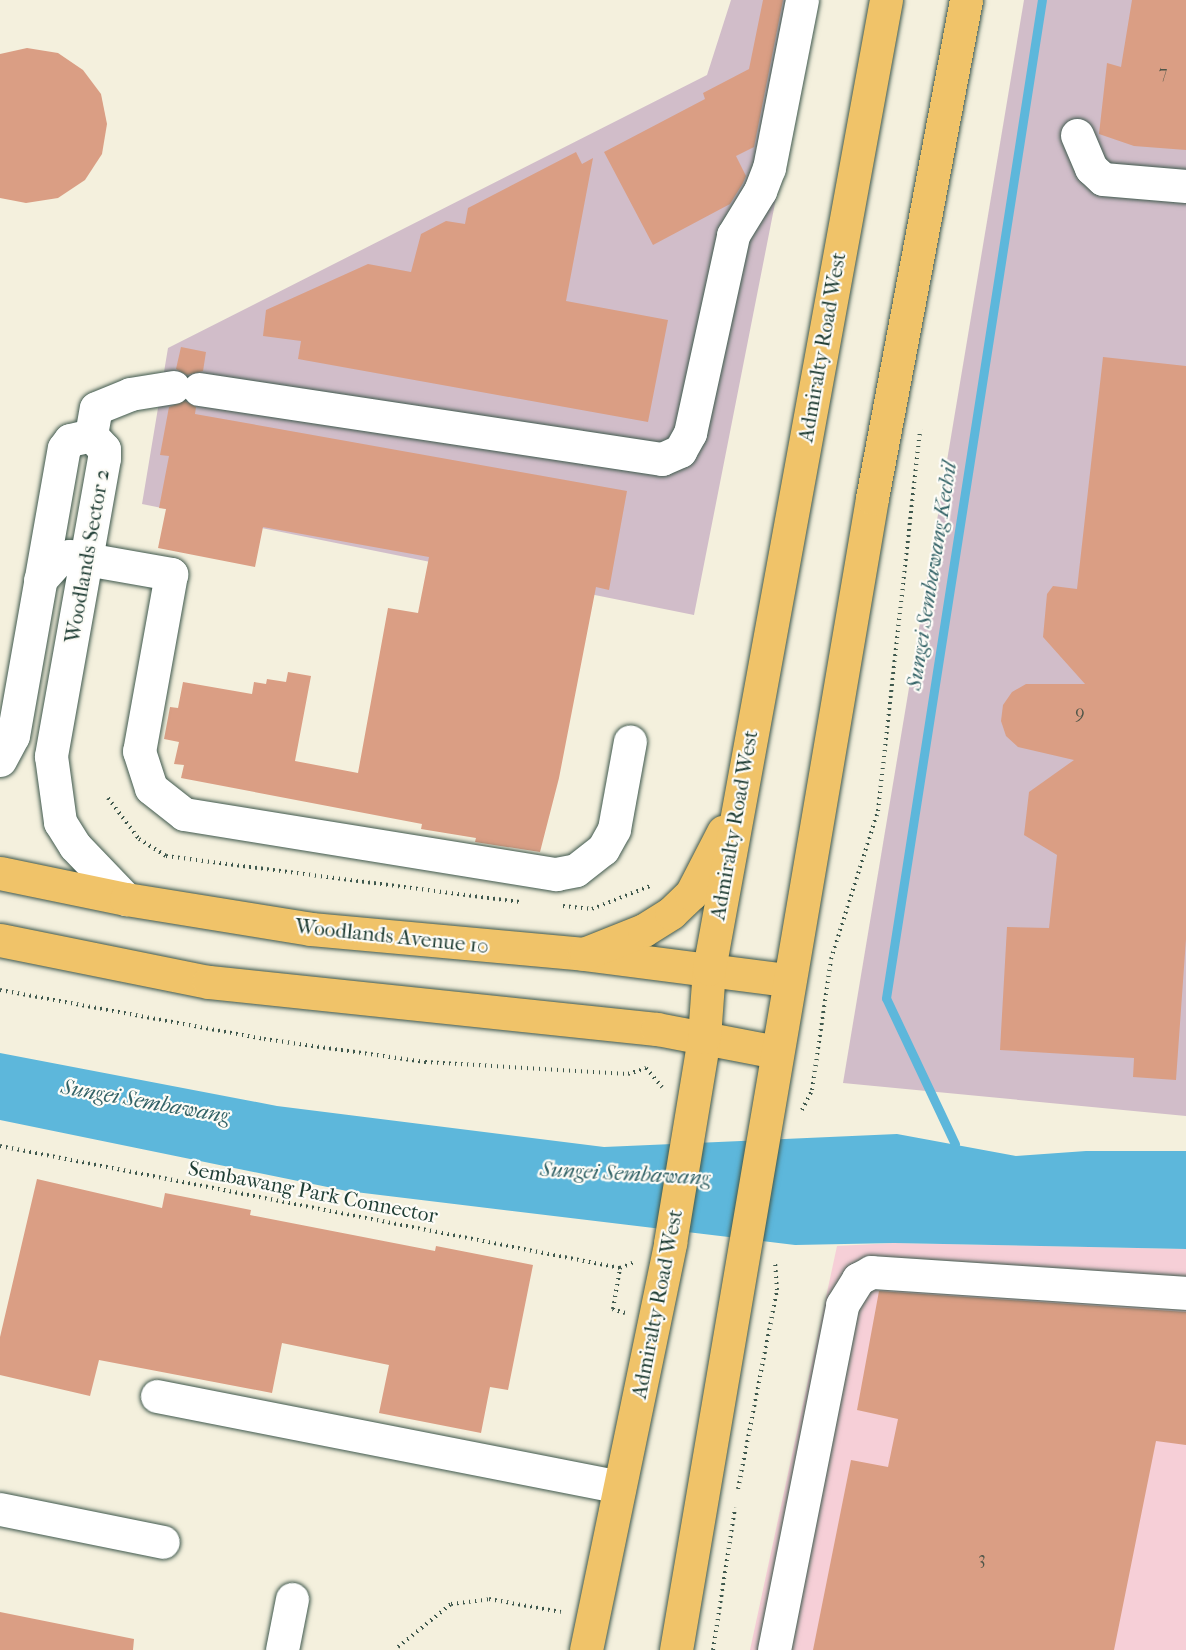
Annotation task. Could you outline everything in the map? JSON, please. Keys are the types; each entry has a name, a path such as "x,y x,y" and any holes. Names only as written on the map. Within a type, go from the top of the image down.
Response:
{"main road":[{"name":"Admiralty Road West","path":"588,1635 670,1243 678,1094 704,1038 709,969 738,801 886,0"},
{"path":"676,1650 742,1263 782,1119 776,1052 872,498 966,0"},
{"path":"584,954 644,930 691,894 738,801"},
{"name":"Woodlands Avenue 10","path":"0,873 126,899 311,929 584,954 788,980"},
{"path":"0,940 209,982 622,1025 776,1052"}],"street":[{"path":"91,435 96,408 130,394 186,388 662,459 680,451 690,433 733,235 760,191 769,168 802,0"},
{"path":"1077,135 1091,168 1103,179 1186,186"},
{"name":"Woodlands Sector 2","path":"0,760 13,736 64,448 70,440 91,435 104,449 104,458 51,756 60,822 75,846 126,899"},
{"path":"40,580 58,560 87,558 171,574 139,751 151,788 184,814 555,874 576,870 603,849 614,829 630,741"},
{"path":"774,1650 842,1305 858,1279 871,1272 1186,1293"},
{"path":"157,1396 619,1486"},
{"path":"0,1509 163,1542"},
{"path":"282,1650 292,1599"}],"path":[{"path":"782,1119 812,1090 831,959 878,811 921,422"},
{"path":"108,798 139,839 166,856 523,903"},
{"path":"558,906 592,909 656,884"},
{"path":"0,990 264,1039 425,1062 628,1074 646,1068 678,1094"},
{"name":"Sembawang Park Connector","path":"0,1146 620,1268"},
{"path":"713,1650 737,1495 777,1290 772,1253"},
{"path":"398,1647 450,1604 489,1599 588,1635"}],"shaded area":[{"path":"731,0 815,0 694,615 142,504 168,348 707,75"},
{"path":"1024,0 1186,0 1186,1116 843,1083"},
{"path":"894,1243 1186,1249 1186,1650 750,1650 837,1246"}],"water":[{"name":"Sungei Sembawang","path":"0,1053 277,1106 604,1147 897,1134 1016,1156 1086,1151 1186,1151 1186,1249 894,1243 795,1245 347,1191 0,1120"}],"building":[{"path":"763,0 783,0 754,147 736,156 746,176 743,183 730,204 653,245 604,152 705,99 703,93 749,69"},
{"path":"1132,0 1186,0 1186,150 1134,146 1099,134 1107,63 1121,67"},
{"path":"27,48 58,53 83,70 101,94 107,124 102,154 85,180 58,198 26,203 0,198 0,54"},
{"path":"576,152 582,164 593,158 566,301 668,320 648,422 298,359 301,341 263,336 266,310 368,264 411,272 421,234 446,221 465,224 468,208"},
{"path":"181,347 206,352 203,371 187,375 176,369"},
{"path":"1103,357 1186,366 1186,939 1176,1080 1133,1077 1134,1058 1000,1050 1007,927 1049,928 1057,855 1024,835 1029,792 1074,760 1018,747 1006,736 1001,721 1003,705 1012,692 1026,684 1085,684 1043,637 1047,594 1053,586 1077,589"},
{"path":"185,401 196,407 195,414 627,491 609,590 596,587 559,778 540,852 475,842 476,838 421,829 422,824 181,778 184,765 174,764 179,742 164,739 170,707 178,708 183,682 252,694 254,682 266,684 267,679 286,682 288,672 311,676 295,761 358,773 388,608 418,613 429,557 263,527 255,567 158,548 166,509 159,508 169,456 160,455 169,407"},
{"path":"37,1179 162,1208 165,1193 251,1210 250,1215 435,1251 436,1246 533,1265 508,1390 490,1387 481,1433 379,1413 389,1365 282,1343 272,1393 99,1360 90,1396 0,1375 0,1337"},
{"path":"879,1291 1186,1312 1186,1445 1156,1441 1114,1650 813,1650 851,1460 888,1467 898,1419 857,1410"},
{"path":"0,1612 134,1639 133,1650 0,1650"}],"waterway":[{"name":"Sungei Sembawang Kechil","path":"955,1144 886,998 1042,0"}]}
